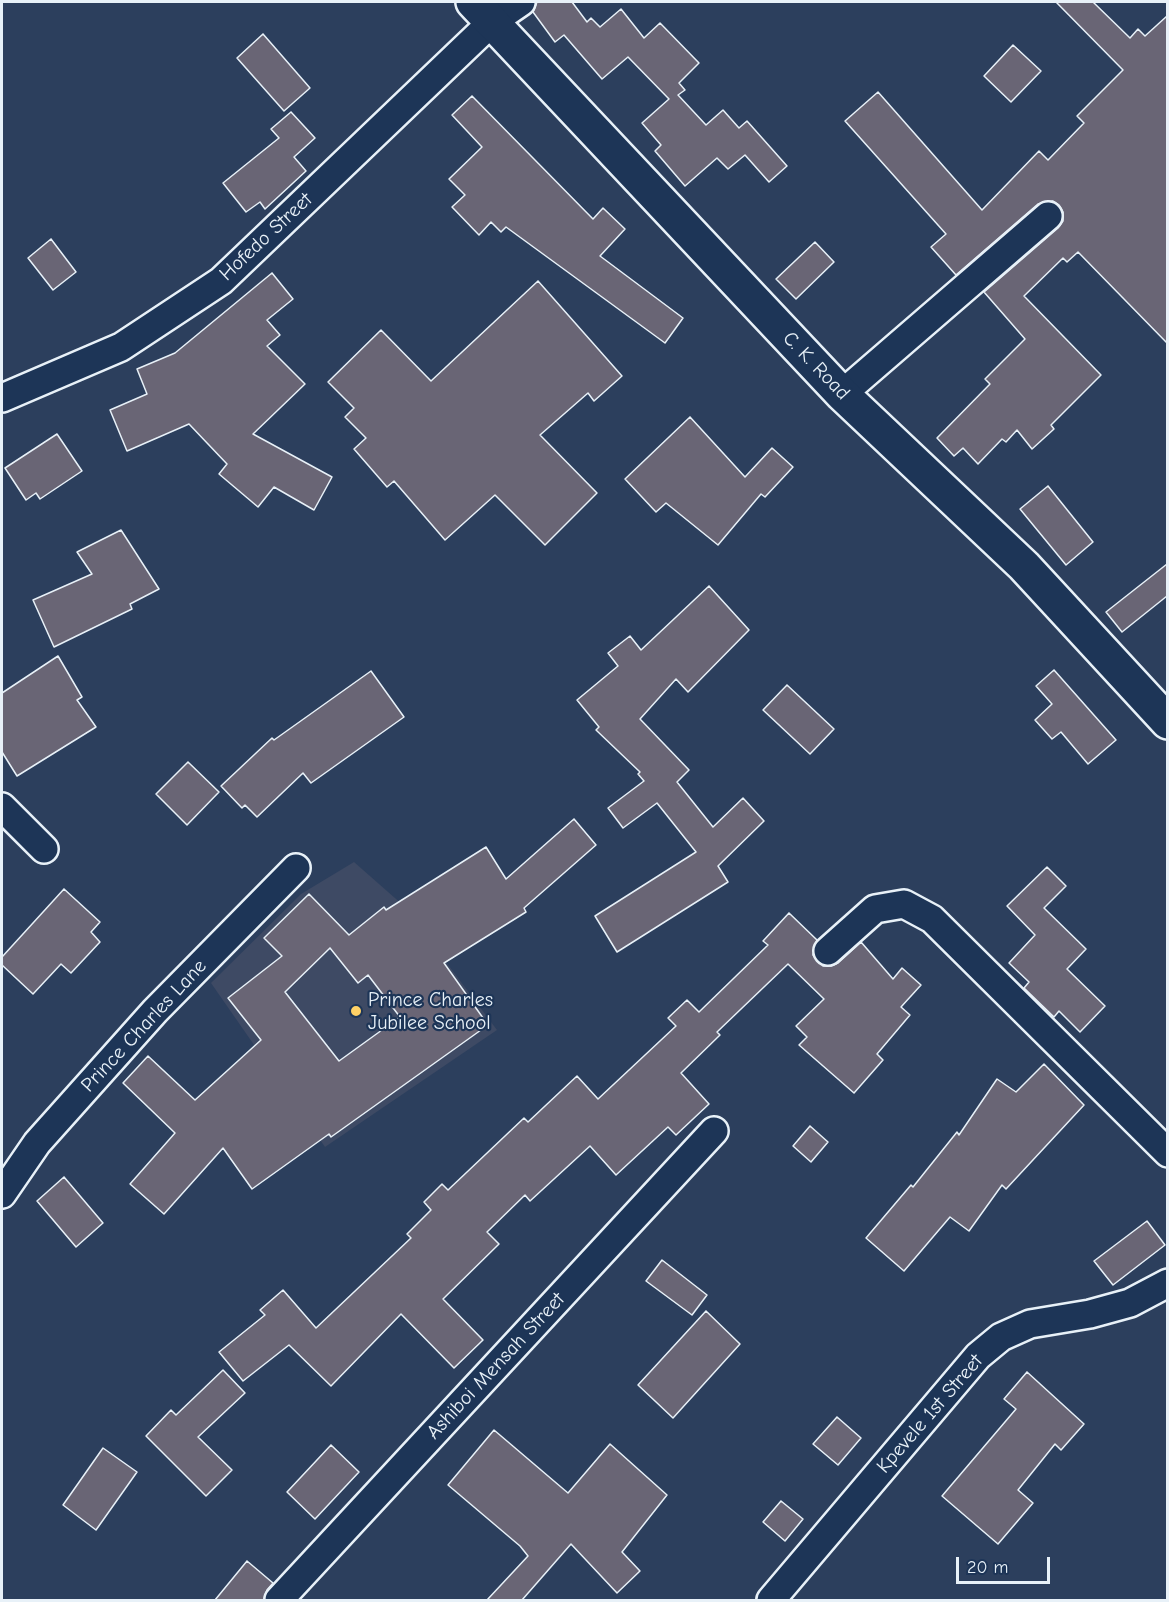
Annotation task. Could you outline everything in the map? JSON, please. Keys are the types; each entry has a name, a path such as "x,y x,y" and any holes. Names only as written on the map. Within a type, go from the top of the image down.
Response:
{"street":[{"name":"Hofedo Street","path":"2,398 121,347 221,281 482,12 521,2"},
{"name":"C. K. Road","path":"482,12 842,394 1024,566 1167,722"},
{"path":"842,394 1048,216"},
{"path":"2,807 44,849"},
{"name":"Prince Charles Lane","path":"2,1194 37,1143 155,1011 296,868"},
{"path":"828,951 875,909 904,904 932,919 1167,1153"},
{"name":"Ashiboi Mensah Street","path":"279,1600 714,1131"},
{"name":"Kpevele 1st Street","path":"771,1600 978,1356 1001,1337 1030,1324 1090,1314 1130,1303 1167,1283"}],"shaded area":[{"name":"Prince Charles Jubilee School","path":"354,862 404,906 497,1030 325,1147 211,983 301,894"}],"building":[{"path":"537,2 572,2 587,22 591,18 600,27 621,9 644,38 660,23 699,63 679,83 685,90 678,95 706,125 723,110 739,128 747,121 787,166 769,182 745,155 728,169 717,158 685,186 655,151 661,145 642,123 669,99 628,57 602,79 564,35 555,42 533,12"},
{"path":"1056,2 1093,2 1130,38 1138,29 1145,36 1167,16 1167,343 1078,252 1067,262 1063,258 1024,296 1101,375 1051,425 1054,429 1032,449 1017,430 1006,442 1002,439 978,464 963,448 954,456 937,438 990,384 985,379 1025,339 984,292 1058,228 1063,221 1063,212 1053,201 1038,204 956,275 931,247 946,234 845,121 878,92 982,210 1039,151 1048,160 1084,123 1077,116 1123,70"},
{"path":"263,34 310,88 284,111 237,58"},
{"path":"1013,45 1041,71 1011,102 984,76"},
{"path":"472,96 593,219 603,208 625,229 600,256 683,318 665,343 506,227 501,232 491,222 479,235 452,207 465,195 449,179 482,147 452,115"},
{"path":"291,112 315,138 294,157 306,171 265,209 260,202 246,212 223,183 279,138 271,129"},
{"path":"51,239 76,272 53,290 28,258"},
{"path":"815,242 834,262 796,299 776,279"},
{"path":"272,273 293,299 267,320 280,335 267,346 305,384 253,434 332,477 314,510 274,487 258,507 219,474 227,464 189,424 127,451 110,410 147,394 137,369 175,353"},
{"path":"538,281 622,376 594,401 588,393 540,435 597,493 545,545 495,495 445,540 394,481 387,487 354,449 366,438 345,417 354,408 328,382 381,330 431,381"},
{"path":"690,417 745,477 772,448 793,467 765,497 761,494 718,545 666,503 656,512 625,479"},
{"path":"57,434 82,471 40,499 36,493 26,500 5,468"},
{"path":"1048,486 1093,542 1066,565 1020,509"},
{"path":"121,530 159,589 130,604 132,609 54,647 33,600 92,574 77,552"},
{"path":"1167,564 1167,596 1122,632 1106,612"},
{"path":"709,586 749,630 688,692 676,679 640,719 689,770 677,782 713,827 743,798 764,821 718,866 728,882 617,952 595,916 696,852 657,803 623,828 608,808 644,781 638,774 640,772 596,730 599,727 577,700 618,666 608,653 630,636 641,650"},
{"path":"58,656 82,697 77,700 96,727 17,776 2,752 2,693"},
{"path":"1054,670 1116,740 1088,764 1061,732 1052,739 1035,720 1052,704 1036,686"},
{"path":"371,671 404,717 311,783 303,773 257,817 245,805 242,808 221,786 272,738 274,740"},
{"path":"787,685 834,729 810,754 763,710"},
{"path":"188,762 219,792 187,825 156,794"},
{"path":"574,819 596,845 524,908 526,912 444,963 488,1025 331,1137 329,1134 252,1189 223,1148 164,1214 130,1184 175,1133 123,1083 148,1056 195,1100 261,1040 228,998 282,956 264,938 309,894 349,935 384,907 386,910 486,847 506,879","holes":["330,948 358,983 368,975 400,1017 339,1061 285,992"]},
{"path":"1047,867 1066,886 1044,908 1086,949 1067,969 1105,1006 1080,1032 1059,1011 1054,1017 1024,988 1029,982 1009,963 1035,935 1007,906"},
{"path":"64,889 100,922 91,932 100,942 71,973 61,964 33,994 2,965 2,957"},
{"path":"789,913 817,940 813,955 823,966 838,963 861,942 893,979 902,968 921,985 901,1007 910,1015 877,1054 883,1060 854,1093 799,1045 807,1037 796,1026 824,999 788,964 717,1032 720,1035 681,1073 709,1104 676,1135 668,1127 616,1175 590,1146 530,1201 525,1195 487,1232 499,1244 443,1299 483,1340 454,1368 401,1314 331,1386 289,1345 243,1381 219,1352 265,1315 260,1310 283,1290 316,1328 411,1238 407,1234 431,1210 424,1202 442,1184 448,1190 524,1118 528,1122 577,1076 598,1099 676,1026 668,1018 687,1000 699,1012 768,945 763,941"},
{"path":"1044,1064 1084,1105 1006,1189 1002,1185 969,1231 950,1217 904,1271 866,1238 911,1185 913,1187 957,1132 959,1135 997,1079 1016,1092"},
{"path":"810,1126 828,1142 811,1162 793,1146"},
{"path":"64,1177 103,1223 76,1247 37,1201"},
{"path":"1147,1221 1165,1245 1113,1285 1094,1261"},
{"path":"662,1260 707,1295 692,1315 646,1281"},
{"path":"706,1311 740,1344 673,1418 638,1385"},
{"path":"223,1370 245,1393 198,1437 232,1470 206,1496 146,1436 171,1410 176,1415"},
{"path":"1027,1372 1084,1424 1061,1450 1055,1444 1018,1490 1033,1503 998,1544 942,1496 1016,1409 1004,1399"},
{"path":"837,1417 861,1438 838,1465 813,1444"},
{"path":"494,1430 568,1493 610,1444 667,1495 622,1552 640,1571 617,1593 571,1544 522,1600 487,1600 528,1556 520,1546 448,1485"},
{"path":"331,1445 359,1472 315,1519 287,1492"},
{"path":"103,1448 137,1472 96,1530 63,1505"},
{"path":"781,1501 803,1519 785,1541 763,1522"},
{"path":"247,1561 273,1583 267,1590 264,1600 215,1600"}],"place":[{"name":"Prince Charles Jubilee School","path":"356,1011"}]}
